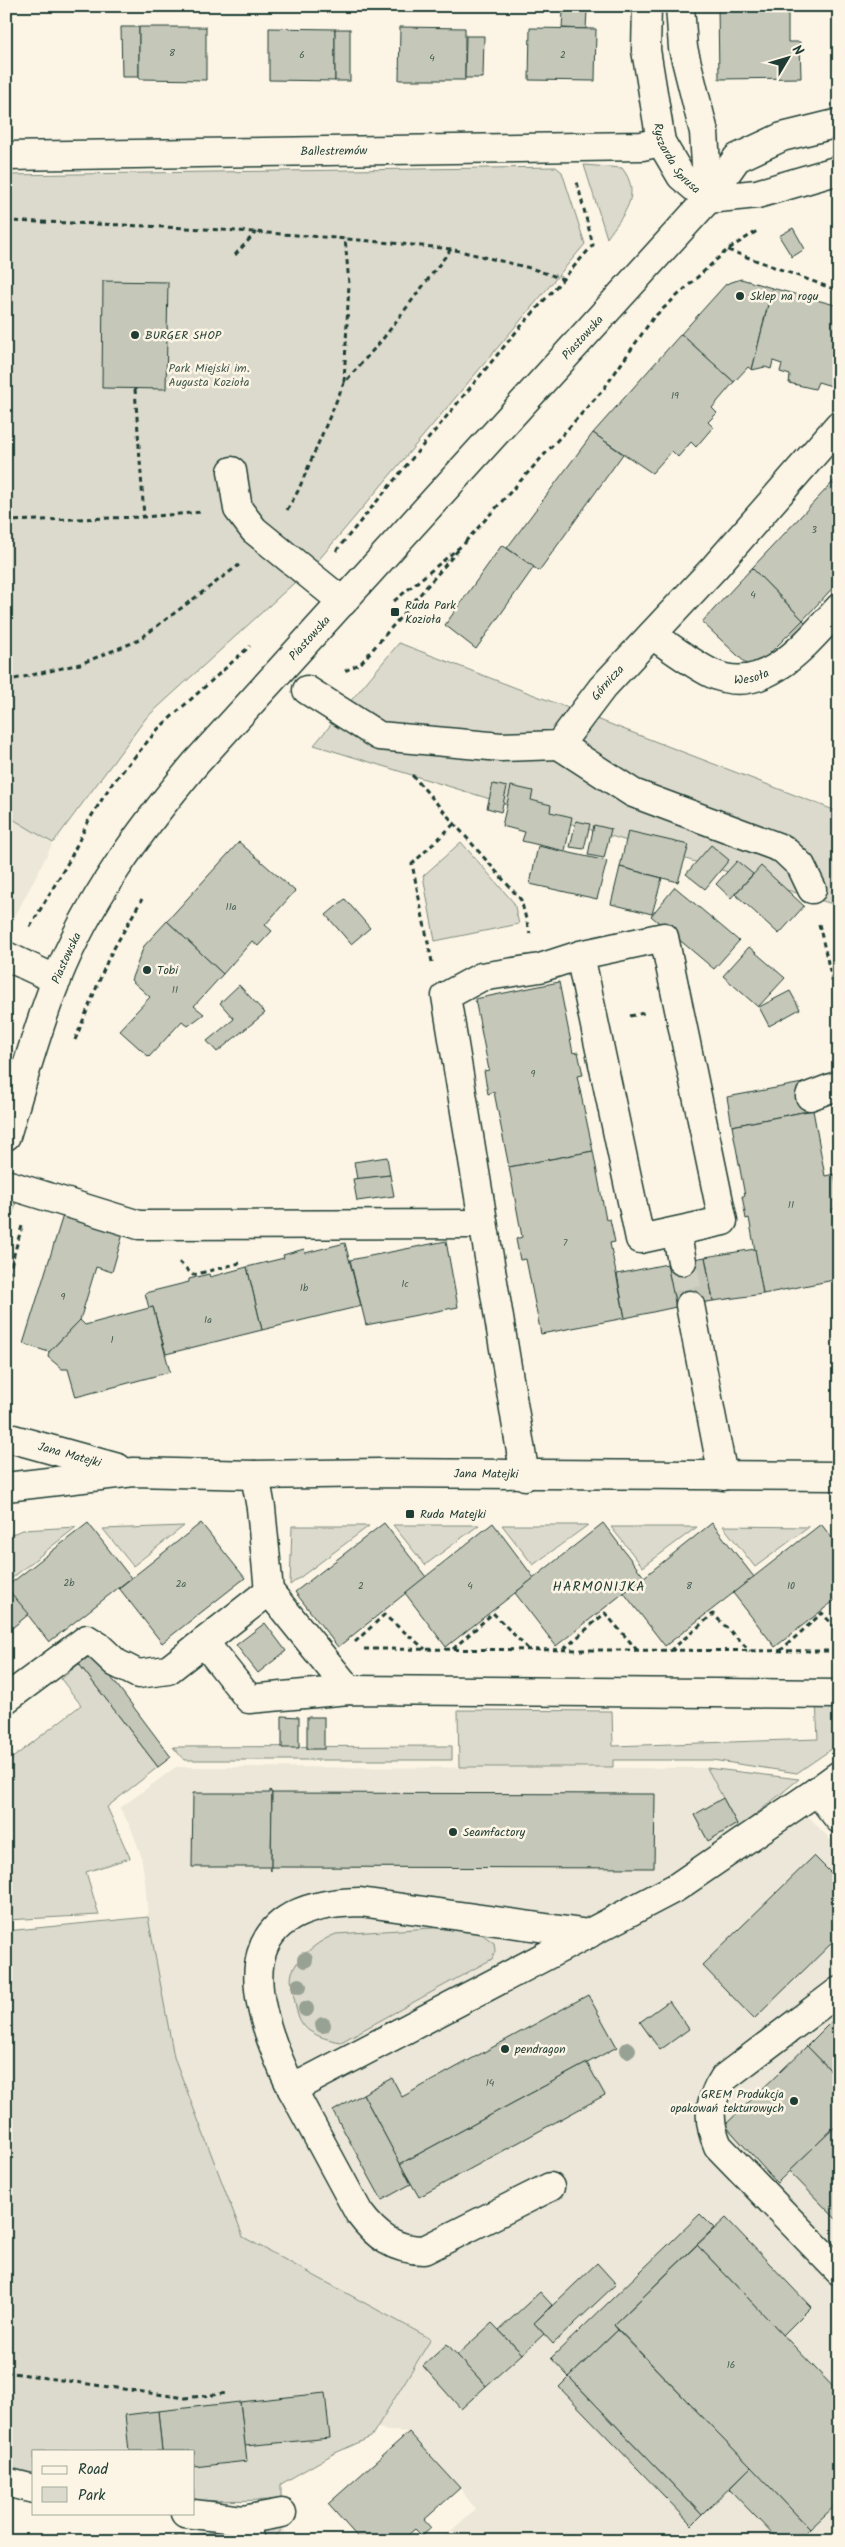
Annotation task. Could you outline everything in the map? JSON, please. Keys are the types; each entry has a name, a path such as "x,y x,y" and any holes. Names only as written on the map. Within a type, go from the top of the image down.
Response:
{"street":[{"name":"Ryszarda Sprusa","path":"647,6 646,50 661,142 681,176 708,199"},
{"name":"Ryszarda Sprusa","path":"680,6 683,48 704,132 708,199"},
{"name":"Piastowska","path":"6,1136 57,980 96,900 128,849 161,804 195,764 708,199 737,158 782,137 839,124"},
{"name":"Ballestremów","path":"6,156 642,146 661,142"},
{"path":"708,199 757,194 839,170"},
{"name":"Górnicza","path":"560,746 602,688 715,567 839,425"},
{"path":"232,471 238,509 254,530 343,602"},
{"name":"Wesoła","path":"652,635 714,675 746,681 771,670 797,652 839,608"},
{"path":"307,690 379,736 501,746 560,746 633,793 783,849 801,866 812,889"},
{"path":"525,1476 446,996 481,977 540,968 580,954 664,937 723,1222 640,1239 580,954"},
{"path":"10,957 57,980"},
{"path":"810,1096 839,1085"},
{"path":"19,1187 138,1225 483,1224"},
{"path":"676,1232 682,1261"},
{"path":"690,1305 723,1476"},
{"name":"Jana Matejki","path":"6,1438 134,1472"},
{"name":"Jana Matejki","path":"6,1486 134,1472 254,1475 379,1473 525,1476 839,1476"},
{"path":"254,1475 261,1508 269,1591 349,1690"},
{"path":"6,1699 87,1639 98,1646 116,1663 138,1674 168,1670 269,1591"},
{"path":"204,1642 249,1699 349,1690 839,1694"},
{"path":"292,2089 677,1887 839,1775"},
{"path":"817,1791 839,1818"},
{"path":"550,2187 424,2250 408,2250 395,2246 371,2228 358,2213 292,2089 269,2039 259,2001 257,1971 262,1950 273,1932 287,1919 325,1904 360,1902 589,1934"},
{"path":"839,1991 724,2078 715,2093 711,2109 710,2128 718,2146 839,2271"},
{"path":"6,2482 32,2488"},
{"path":"189,2514 247,2530 282,2513"}],"path":[{"path":"6,221 113,224 256,232 344,238 451,249 530,268 563,279"},
{"path":"307,690 361,664 466,542 604,390 654,318 728,250 763,228"},
{"path":"235,255 256,232"},
{"path":"344,238 349,284 344,383"},
{"path":"313,578 516,332 593,245"},
{"path":"6,681 80,664 136,641 189,604 268,542 298,491 344,383 382,340 451,249"},
{"path":"728,250 839,291"},
{"path":"134,389 144,517"},
{"path":"6,521 144,517 238,509"},
{"path":"393,602 466,542"},
{"path":"10,957 111,785 158,729 256,641"},
{"path":"379,736 521,900 540,968"},
{"path":"446,996 437,990 412,864 455,823"},
{"path":"812,889 839,1010"},
{"path":"73,1046 109,957 144,895"},
{"path":"594,1023 678,1006"},
{"path":"6,1283 19,1187"},
{"path":"173,1258 193,1275 250,1260"},
{"path":"452,1650 494,1613 528,1650"},
{"path":"563,1650 605,1613 637,1650"},
{"path":"780,1651 822,1613 839,1632"},
{"path":"670,1651 714,1614 750,1651"},
{"path":"347,1650 384,1615 426,1650"},
{"path":"315,1650 839,1651"},
{"path":"6,2372 184,2398 228,2393"}],"shaded area":[{"path":"6,815 53,843 6,934"},
{"path":"176,1767 707,1768 739,1828 785,1791 839,1849 839,2541 440,2541 475,2509 460,2488 409,2432 387,2431 377,2427 431,2339 243,2237 174,2057 148,1917 141,1855 131,1828 120,1808"},
{"path":"284,2526 286,2541 273,2541 272,2539"}],"green space":[{"path":"584,165 622,168 631,187 628,205 607,238"},
{"name":"Park Miejski im. Augusta Kozioła","path":"556,167 562,172 585,244 316,563 146,718 53,843 6,815 6,175"},
{"path":"399,643 839,812 839,906 314,745"},
{"path":"461,842 514,903 519,924 435,941 423,876"},
{"path":"16,1203 6,1236 6,1214 9,1206"},
{"path":"393,1525 479,1525 425,1565"},
{"path":"502,1525 588,1525 533,1565"},
{"path":"184,1526 133,1566 103,1529"},
{"path":"292,1526 369,1526 290,1585"},
{"path":"723,1526 809,1527 755,1567"},
{"path":"76,1527 6,1581 6,1536 23,1530"},
{"path":"611,1527 697,1527 643,1567"},
{"path":"79,1664 158,1767 107,1807 130,1858 86,1872 99,1915 6,1920 6,1763 81,1705 61,1679"},
{"path":"816,1702 839,1702 839,1744 797,1773 712,1760 613,1760 613,1767 459,1767 458,1710 612,1711 613,1746 818,1739"},
{"path":"452,1746 452,1760 184,1760 173,1747"},
{"path":"707,1768 799,1779 739,1828"},
{"path":"148,1917 174,2057 243,2237 431,2339 371,2437 333,2454 281,2484 281,2500 195,2501 195,2450 32,2450 32,2482 6,2476 6,1931"},
{"path":"472,1927 494,1943 495,1951 492,1959 341,2042 316,2035 308,2030 300,2021 292,1989 292,1972 302,1957 325,1939 336,1934"},
{"path":"284,2526 273,2541 257,2541 256,2535 263,2527"}],"building":[{"path":"718,6 788,6 788,42 800,42 801,78 719,79"},
{"path":"563,11 587,11 586,29 562,28"},
{"path":"121,27 139,27 139,77 122,77"},
{"path":"139,27 206,27 206,80 139,79"},
{"path":"400,27 465,28 465,80 399,80"},
{"path":"269,28 335,29 335,81 269,80"},
{"path":"530,28 596,29 595,81 529,80"},
{"path":"335,29 350,29 350,81 335,81"},
{"path":"466,36 484,36 483,78 465,78"},
{"path":"793,228 805,249 792,257 779,236"},
{"path":"741,279 772,288 752,370 748,367 734,382 681,334 726,284"},
{"name":"BURGER SHOP","path":"103,281 168,282 166,389 102,388"},
{"path":"772,288 839,306 839,380 835,387 818,382 815,389 789,383 790,375 780,372 782,364 773,361 771,369 765,367 752,370"},
{"path":"681,334 734,382 712,408 717,413 708,422 713,427 696,447 691,442 678,457 672,451 652,473 593,433"},
{"path":"593,433 623,454 539,571 507,548"},
{"path":"839,474 839,489 832,483"},
{"path":"832,483 839,489 839,581 803,620 752,568"},
{"path":"502,545 534,567 476,649 445,625"},
{"path":"752,568 803,620 753,670 702,622"},
{"path":"803,620 811,628 798,641 790,633"},
{"path":"493,784 507,787 501,812 487,808"},
{"path":"511,786 533,791 531,800 551,805 550,812 572,817 565,851 522,841 525,832 502,826"},
{"path":"576,821 590,824 584,849 570,847"},
{"path":"594,825 611,829 604,858 588,855"},
{"path":"628,831 689,845 678,882 620,867"},
{"path":"239,842 295,891 265,925 272,931 258,946 252,941 223,974 167,921"},
{"path":"711,845 729,860 705,889 686,874"},
{"path":"538,846 607,861 597,899 530,884"},
{"path":"737,861 753,874 731,898 716,884"},
{"path":"761,866 804,906 779,934 735,894"},
{"path":"620,867 662,878 652,914 611,904"},
{"path":"675,887 739,941 714,969 651,916"},
{"path":"345,899 370,928 351,944 326,915"},
{"path":"167,921 223,974 194,1006 204,1014 188,1026 182,1021 149,1057 119,1030 150,997 131,980 144,946"},
{"path":"749,947 785,978 758,1007 723,976"},
{"path":"559,982 573,1053 578,1052 583,1075 577,1076 593,1151 509,1167 494,1092 488,1094 484,1071 489,1070 475,999"},
{"path":"239,985 265,1013 217,1052 207,1041 234,1019 220,1003"},
{"path":"790,991 800,1009 769,1026 759,1007"},
{"path":"808,1082 813,1110 732,1126 727,1097"},
{"path":"813,1110 825,1176 834,1174 839,1201 839,1207 832,1209 839,1245 839,1279 763,1294 749,1218 746,1219 742,1196 745,1196 732,1126"},
{"path":"593,1151 606,1220 610,1219 615,1242 610,1243 625,1318 541,1334 526,1259 520,1260 516,1239 522,1237 509,1167"},
{"path":"387,1157 390,1175 357,1179 354,1162"},
{"path":"390,1175 394,1196 357,1201 353,1179"},
{"path":"63,1215 123,1234 112,1272 96,1267 80,1320 49,1352 23,1344"},
{"path":"446,1241 458,1307 366,1325 350,1260"},
{"path":"345,1243 361,1306 262,1330 247,1267 284,1258 283,1255 304,1249 305,1253"},
{"path":"755,1249 763,1294 713,1301 705,1257"},
{"path":"705,1257 713,1301 676,1307 667,1264"},
{"path":"667,1264 676,1307 625,1318 617,1274"},
{"path":"247,1267 262,1330 166,1354 153,1307 149,1308 145,1293 189,1282 189,1279 209,1274 210,1277"},
{"path":"153,1307 170,1372 76,1397 68,1369 62,1369 48,1357 49,1352 80,1320 85,1325"},
{"path":"88,1523 131,1578 49,1642 6,1587"},
{"path":"201,1523 245,1578 162,1643 119,1588"},
{"path":"384,1523 426,1577 338,1647 295,1592"},
{"path":"493,1523 534,1578 446,1647 405,1593"},
{"path":"603,1523 644,1577 556,1646 515,1593"},
{"path":"712,1523 754,1577 665,1646 624,1593"},
{"path":"821,1524 839,1547 839,1597 775,1647 733,1593"},
{"path":"6,1587 29,1614 6,1633"},
{"path":"265,1623 286,1651 258,1673 236,1645"},
{"path":"93,1653 171,1757 158,1767 79,1664"},
{"path":"282,1716 299,1717 299,1748 282,1748"},
{"path":"307,1717 324,1717 324,1749 307,1749"},
{"path":"270,1790 272,1793 271,1871 270,1867 192,1867 193,1793 270,1793"},
{"path":"272,1793 655,1794 654,1868 271,1867"},
{"path":"723,1798 737,1824 708,1841 694,1815"},
{"path":"814,1856 839,1881 839,1936 754,2019 702,1965"},
{"path":"588,1995 617,2047 400,2164 363,2094 392,2078 402,2097"},
{"path":"669,2001 689,2029 660,2050 640,2022"},
{"path":"839,2014 839,2079 807,2046"},
{"name":"GREM Produkcja opakowań tekturowych","path":"807,2046 839,2079 839,2123 777,2183 725,2125"},
{"path":"587,2063 605,2095 419,2197 400,2164"},
{"path":"363,2094 411,2184 382,2200 333,2111"},
{"path":"839,2123 839,2222 789,2171"},
{"path":"700,2214 714,2228 614,2325 618,2330 569,2377 551,2358"},
{"path":"726,2218 811,2307 783,2335 697,2245"},
{"path":"697,2245 839,2393 839,2502 810,2529 614,2325"},
{"path":"597,2263 616,2284 553,2344 534,2323"},
{"path":"540,2292 552,2305 534,2323 544,2334 522,2354 499,2330"},
{"path":"492,2323 522,2354 486,2386 457,2355"},
{"path":"618,2330 751,2467 702,2515 569,2377"},
{"path":"447,2344 486,2386 461,2409 423,2366"},
{"path":"569,2377 702,2515 692,2525 559,2387"},
{"path":"325,2393 330,2438 245,2446 240,2402"},
{"path":"240,2402 247,2461 195,2467 195,2450 162,2450 158,2411"},
{"path":"158,2411 162,2450 129,2450 125,2415"},
{"path":"409,2432 460,2488 424,2520 431,2528 422,2536 415,2529 401,2541 361,2541 328,2504"},
{"path":"751,2467 810,2529 798,2541 779,2541 729,2489"},
{"path":"222,2532 223,2541 152,2541 152,2539"}],"tunnel":[{"path":"682,1261 690,1305"}],"place":[{"name":"Sklep na rogu","path":"740,296"},
{"name":"BURGER SHOP","path":"135,335"},
{"name":"Ruda Park Kozioła","path":"395,612"},
{"name":"Tobi","path":"147,970"},
{"name":"Ruda Matejki","path":"410,1514"},
{"name":"Seamfactory","path":"453,1832"},
{"name":"pendragon","path":"505,2049"},
{"name":"GREM Produkcja opakowań tekturowych","path":"794,2101"}],"district":[{"name":"HARMONIJKA","path":"599,1586"}]}
